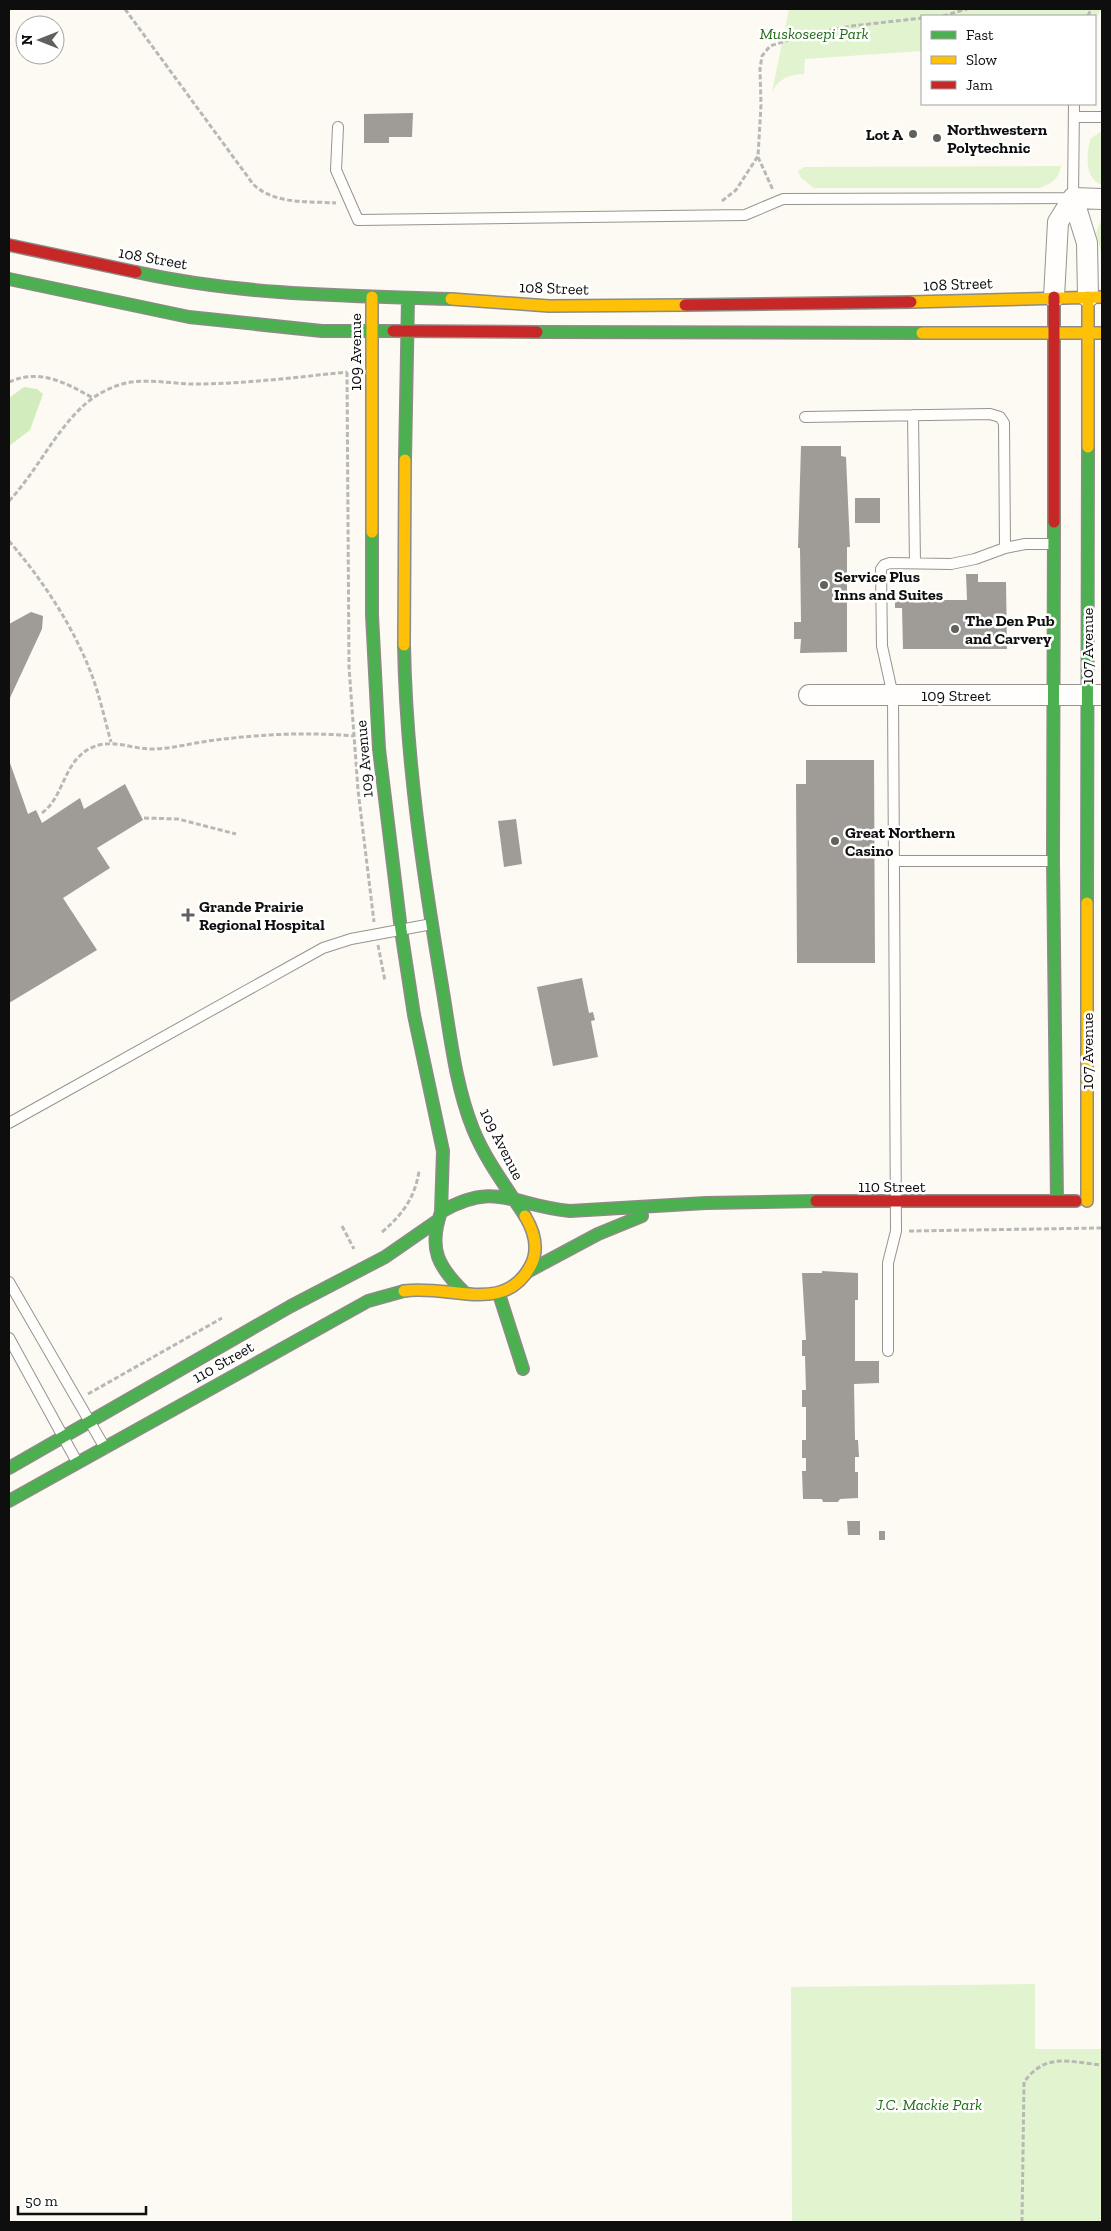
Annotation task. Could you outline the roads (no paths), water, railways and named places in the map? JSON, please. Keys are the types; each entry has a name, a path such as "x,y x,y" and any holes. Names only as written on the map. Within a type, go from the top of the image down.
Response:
{"main road":[{"name":"108 Street","path":"9,245 95,264 201,283 294,294 452,299 549,306 785,305 1095,297"},
{"path":"9,279 189,317 322,331 1102,333"},
{"name":"109 Avenue","path":"372,297 372,615 374,684 384,803 401,930 414,1015 440,1132 443,1162 439,1216"},
{"name":"107 Avenue","path":"1054,297 1054,924 1057,1201"},
{"name":"107 Avenue","path":"1087,1201 1095,695 1087,540 1088,333 1095,297"},
{"name":"109 Avenue","path":"408,299 403,626 405,688 414,791 432,924 460,1086 482,1148 512,1198"},
{"path":"1054,924 1064,973 1068,1161"},
{"path":"1075,1180 1087,1201"},
{"path":"485,1194 512,1198 525,1214 533,1231 533,1259 527,1272 520,1281 499,1294 485,1296 465,1293 444,1272 436,1257 434,1240 439,1216 469,1196 485,1194"},
{"name":"110 Street","path":"512,1198 564,1211 604,1211 724,1202 1102,1201"},
{"name":"110 Street","path":"527,1272 571,1247 628,1221 682,1204"},
{"name":"110 Street","path":"9,1468 90,1424 293,1305 352,1276 402,1247 422,1235 439,1216"},
{"name":"110 Street","path":"9,1501 344,1312 368,1301 385,1295 417,1289 465,1293"},
{"path":"499,1294 523,1369"}],"street":[{"path":"1054,297 1058,222 1073,198 1102,199"},
{"name":"107 Avenue","path":"1073,198 1088,243 1095,297"},
{"name":"109 Street","path":"810,695 1095,695"}],"lane":[{"path":"338,127 336,170 358,220 745,215 783,199 1073,198 1074,105"},
{"path":"1074,117 1102,117"},
{"path":"806,417 990,414 1000,417 1004,423 1005,548"},
{"path":"913,415 915,563"},
{"path":"1087,540 1102,540"},
{"path":"888,1351 888,1263 896,1231 893,696 882,646 881,569 884,565 890,563 951,564 1025,544 1054,544"},
{"path":"894,861 1054,861"},
{"path":"9,1123 323,948 338,942 432,924"},
{"path":"9,1282 105,1448"},
{"path":"9,1338 78,1463"}],"place":[{"name":"Lot A","path":"913,134"},
{"name":"Northwestern Polytechnic","path":"937,138"},
{"name":"Service Plus Inns and Suites","path":"824,585"},
{"name":"The Den Pub and Carvery","path":"955,629"},
{"name":"Great Northern Casino","path":"835,841"},
{"name":"Grande Prairie Regional Hospital","path":"188,915"}],"park label":[{"name":"Muskoseepi Park","path":"814,33"},
{"name":"J.C. Mackie Park","path":"929,2104"}]}
